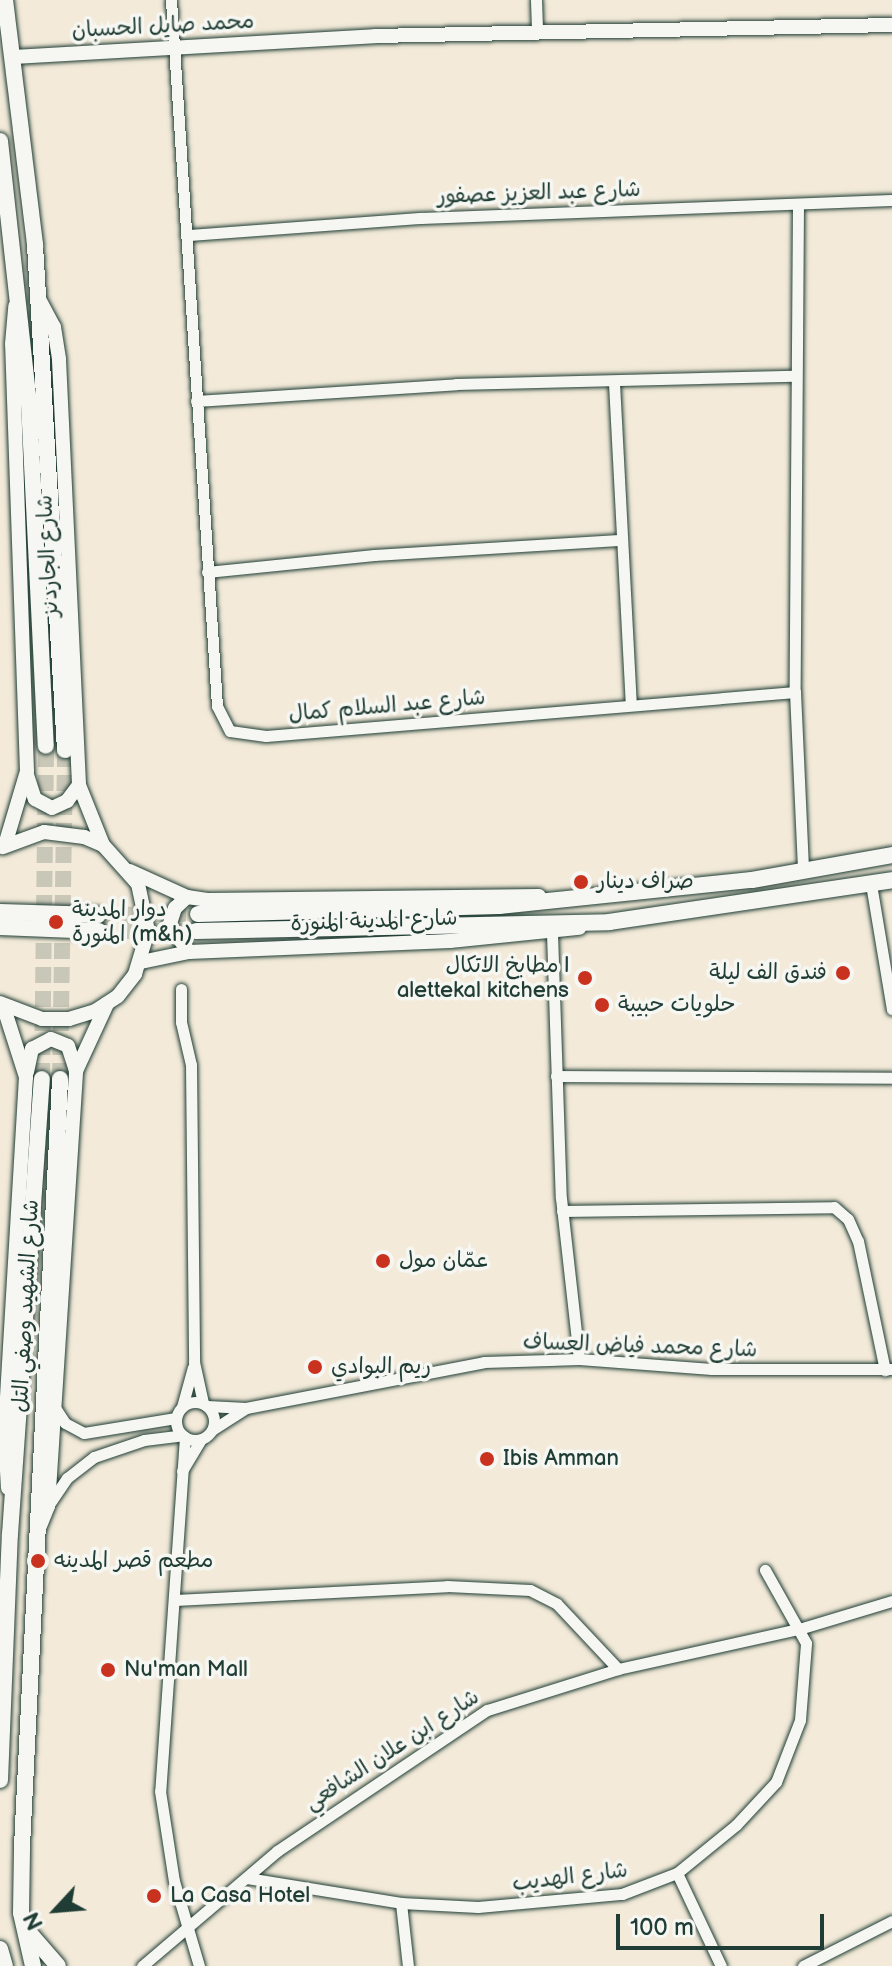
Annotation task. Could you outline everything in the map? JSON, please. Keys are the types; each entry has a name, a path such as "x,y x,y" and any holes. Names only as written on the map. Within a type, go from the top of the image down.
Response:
{"main road":[{"path":"5,0 38,297 65,750"},
{"path":"0,141 22,329 46,746"},
{"name":"شارع المدينة المنورة","path":"892,855 803,871 588,896 426,911 197,923 609,922 892,880"},
{"path":"0,912 98,923 0,927"},
{"name":"شارع الشهيد وصفي التل","path":"0,1780 7,1523 34,1078"},
{"name":"شارع الشهيد وصفي التل","path":"33,1966 23,1926 22,1846 60,1079"},
{"path":"23,1926 58,1966"},
{"path":"0,1949 5,1966"}],"street":[{"name":"شارع عبد السلام كمال","path":"171,0 217,706 230,731 266,736 795,692"},
{"path":"536,0 537,30"},
{"name":"محمد صايل الحسبان","path":"12,57 173,45 537,30 892,25"},
{"name":"شارع عبد العزيز عصفور","path":"188,235 420,218 892,200"},
{"path":"798,204 794,376 795,692 803,871"},
{"name":"شارع الجاردنز","path":"2,847 27,771 7,388 12,322 19,291"},
{"name":"شارع الجاردنز","path":"38,297 54,327 58,351 79,785 103,845"},
{"path":"196,401 456,384 614,383 794,376"},
{"path":"614,383 619,540 631,705"},
{"path":"207,572 374,555 619,540"},
{"path":"27,771 42,806 60,806 79,785"},
{"path":"2,847 34,834 64,832 103,845 130,871 147,915 141,962 127,986 107,1004 76,1071 52,1402 48,1506"},
{"name":"شارع المدينة المنورة","path":"130,871 187,897 249,901 588,896"},
{"path":"871,884 892,1009"},
{"path":"187,897 175,908 169,926 189,952"},
{"name":"شارع المدينة المنورة","path":"141,962 189,952 552,933 609,922"},
{"path":"552,933 562,1211 579,1359"},
{"path":"181,989 195,1143 194,1362 205,1405 214,1417 212,1430 201,1439 182,1472"},
{"path":"2,1004 28,1017 55,1020 107,1004"},
{"path":"2,1004 34,1078"},
{"path":"7,1523 3,1438 34,1078 32,1049 51,1039 68,1046 76,1071"},
{"path":"556,1076 892,1078"},
{"path":"562,1211 834,1207 848,1219 858,1241 889,1369"},
{"name":"شارع محمد فياض العساف","path":"205,1405 246,1408 451,1366 579,1359 712,1369 889,1369"},
{"path":"194,1362 179,1412 184,1436 160,1791 174,1881 199,1966"},
{"path":"52,1402 65,1423 84,1433 205,1405"},
{"name":"شارع محمد فياض العساف","path":"212,1430 246,1408"},
{"path":"37,1534 48,1506 67,1478 94,1457 144,1440 184,1436 201,1439"},
{"name":"شارع الهديب","path":"247,1878 401,1903 544,1904 622,1894 677,1873 757,1803 791,1751 808,1657 799,1629 765,1570"},
{"path":"175,1600 447,1586 530,1590 557,1604 618,1669"},
{"name":"شارع ابن علان الشافعي","path":"142,1966 189,1931 247,1878 311,1827 487,1710 618,1669 799,1629 892,1601"},
{"path":"677,1873 721,1966"},
{"path":"401,1903 408,1966"},
{"path":"803,1966 892,1921"}],"tunnel":[{"path":"42,1079 46,746"},
{"path":"60,1079 65,750"},
{"path":"98,915 198,914"},
{"path":"99,931 196,931"}],"place":[{"name":"صراف دينار","path":"581,882"},
{"name":"دوار المدينة المنورة (m&h)","path":"56,922"},
{"name":"فندق الف ليلة","path":"843,973"},
{"name":"مطابخ الاتكال | alettekal kitchens","path":"585,978"},
{"name":"حلويات حبيبة","path":"602,1005"},
{"name":"عمّان مول","path":"383,1261"},
{"name":"ريم البوادي","path":"315,1367"},
{"name":"Ibis Amman","path":"487,1459"},
{"name":"مطعم قصر المدينه","path":"38,1561"},
{"name":"Nu'man Mall","path":"108,1670"},
{"name":"La Casa Hotel","path":"154,1896"}]}
